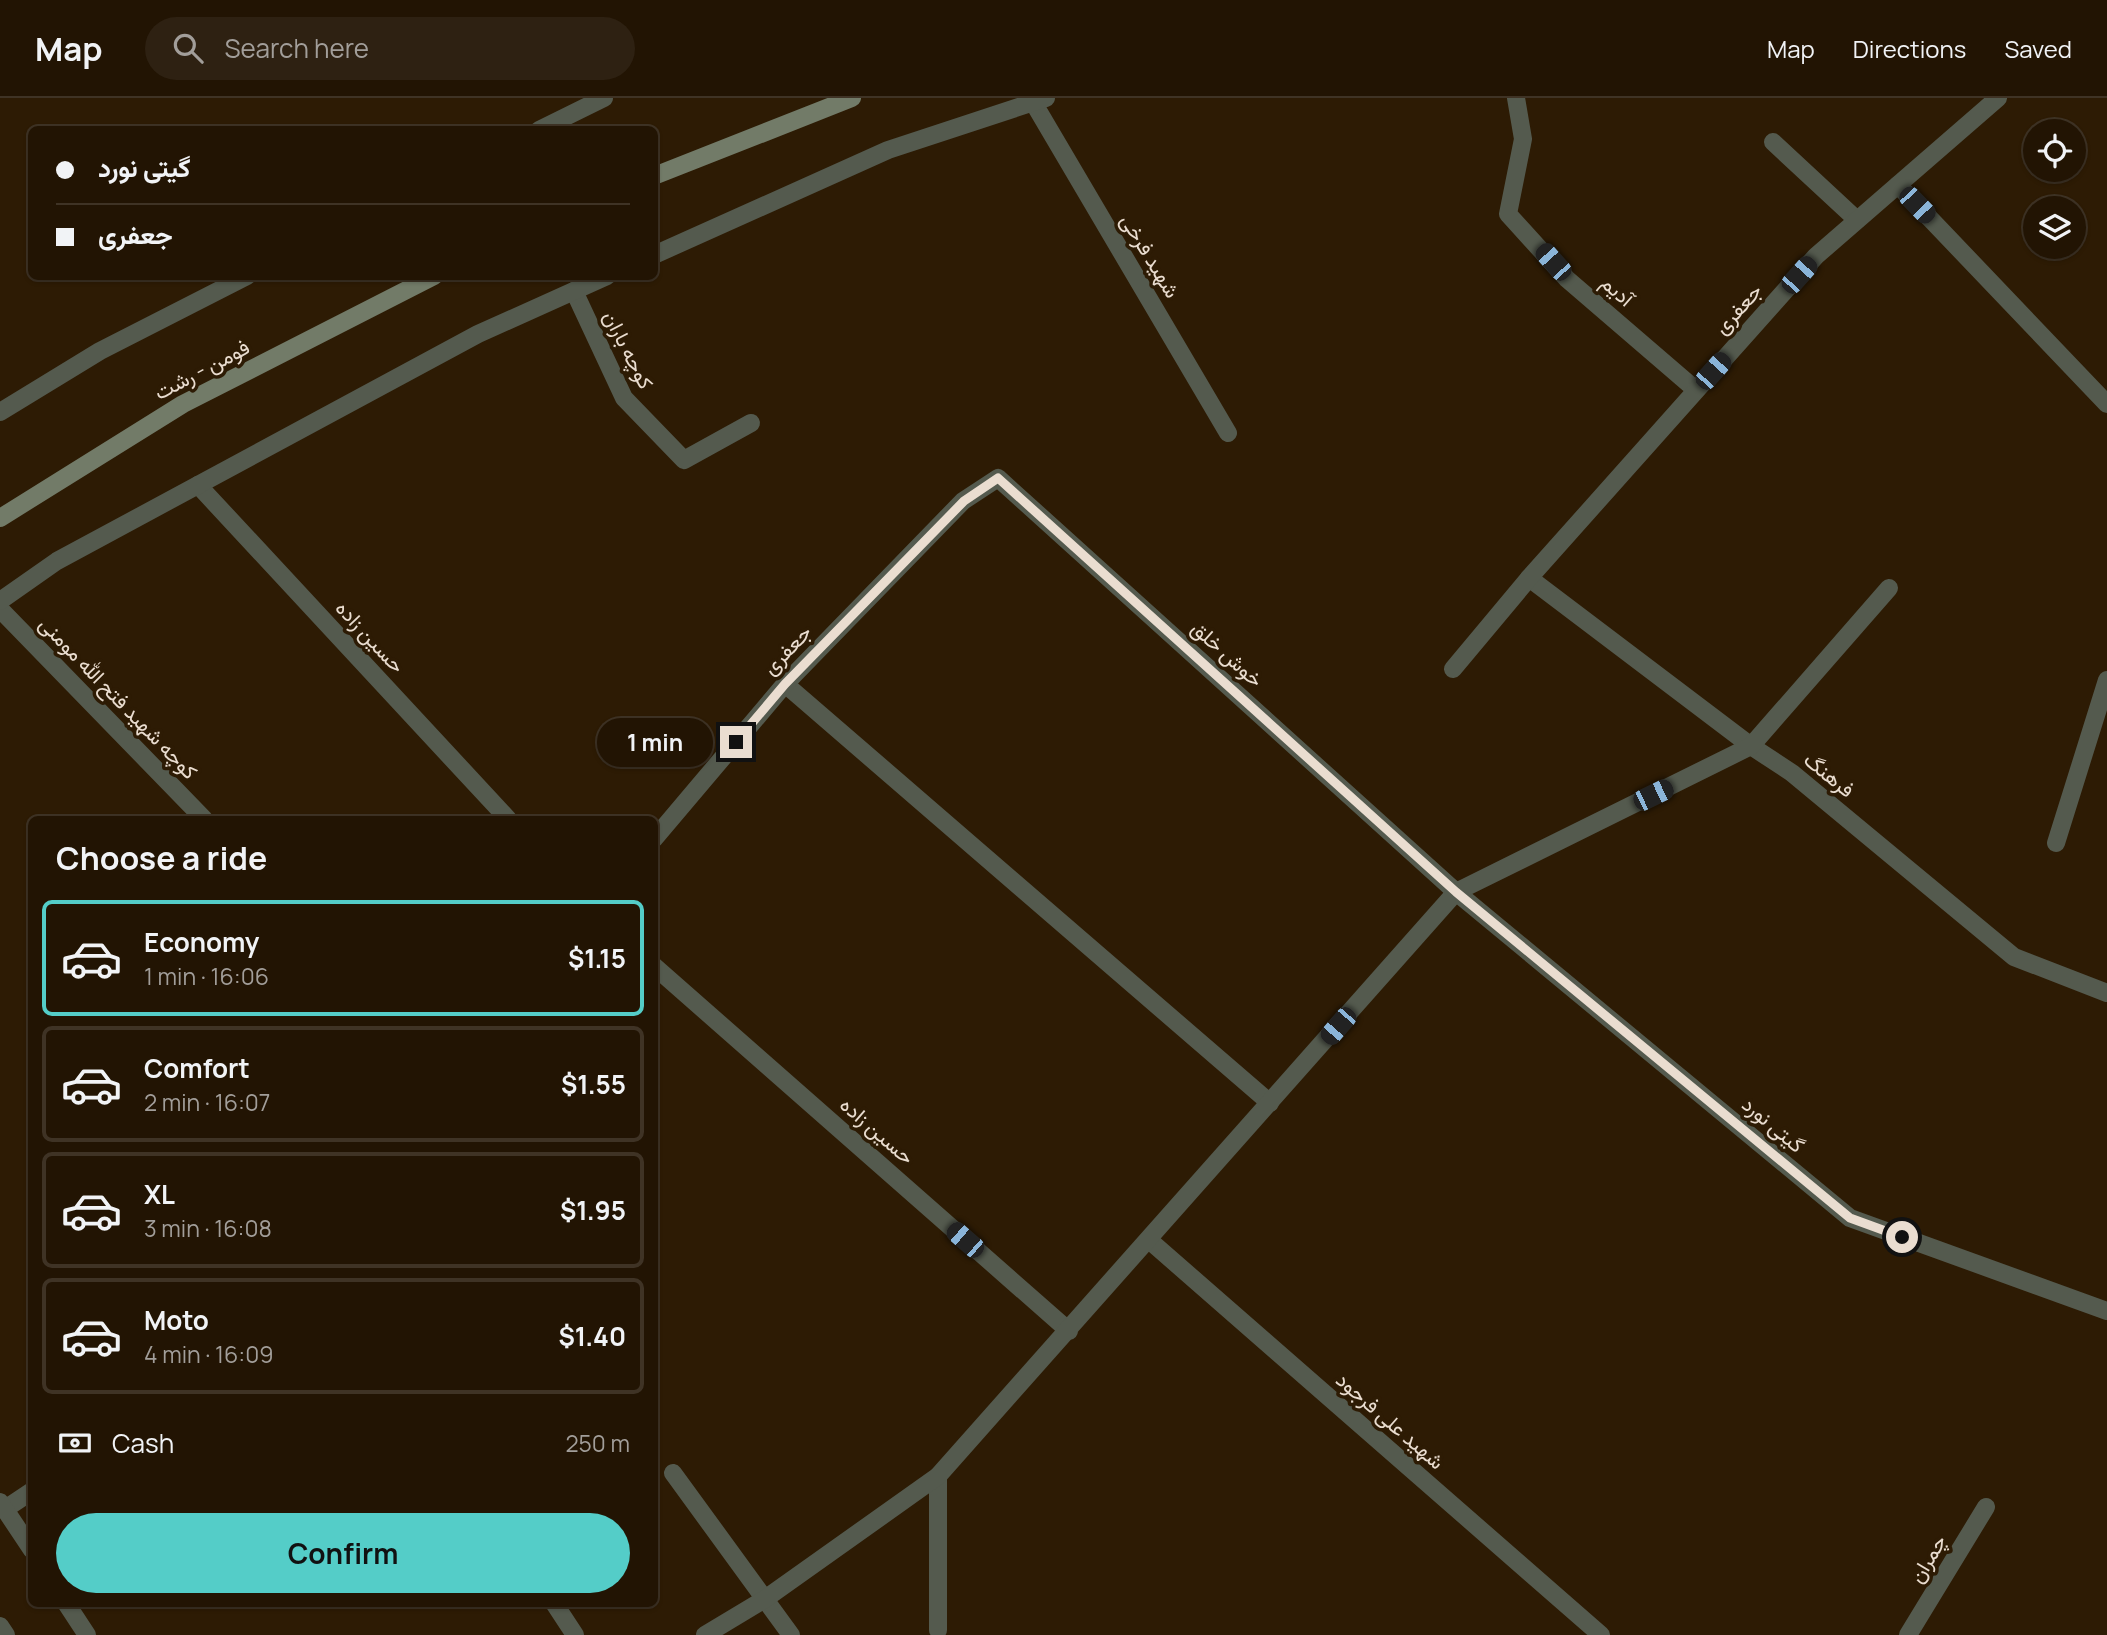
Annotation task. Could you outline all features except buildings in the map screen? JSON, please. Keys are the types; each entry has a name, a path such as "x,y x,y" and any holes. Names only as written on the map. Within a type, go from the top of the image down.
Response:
{"main road":[{"path":"658,174 852,98"},
{"name":"فومن - رشت","path":"0,518 183,404 426,280"}],"street":[{"path":"547,126 604,98"},
{"name":"آدیم","path":"1516,98 1523,139 1508,214 1567,279 1696,390"},
{"name":"جعفری","path":"1453,669 1529,578 1816,256 1998,98"},
{"path":"658,253 888,150 1039,100"},
{"name":"شهید فرخی","path":"1039,100 1228,433"},
{"path":"1773,142 1857,220"},
{"path":"1898,185 2107,404"},
{"path":"0,412 100,351 239,280"},
{"path":"0,601 57,561 478,334 599,280"},
{"name":"کوچه باران","path":"574,292 624,398 684,460 751,423"},
{"name":"خوش خلق","path":"964,501 998,478 1456,892"},
{"name":"حسین زاده","path":"198,485 505,816"},
{"name":"جعفری","path":"658,834 785,684 964,501"},
{"name":"فرهنگ","path":"1529,578 1751,746 1792,773 2014,957 2107,993"},
{"path":"705,1635 765,1599 939,1476 1456,892 1751,746 1889,588"},
{"name":"کوچه شهید فتح الله مومنی","path":"0,609 201,816"},
{"path":"2056,843 2107,680"},
{"path":"785,684 1270,1103"},
{"name":"گیتی نورد","path":"1456,892 1850,1218 2107,1311"},
{"name":"حسین زاده","path":"658,970 1069,1331"},
{"name":"شهید علی فرجود","path":"1149,1240 1601,1635"},
{"path":"673,1473 791,1635"},
{"path":"938,1630 939,1476"},
{"path":"28,1492 2,1505 28,1544"},
{"name":"چمران","path":"1908,1635 1986,1507"},
{"path":"69,1607 87,1635"},
{"path":"557,1607 575,1635"},
{"path":"0,1626 6,1635"}],"route":[{"path":"736,742 785,684 964,501 998,478 1456,892 1850,1218 1902,1237"}]}
